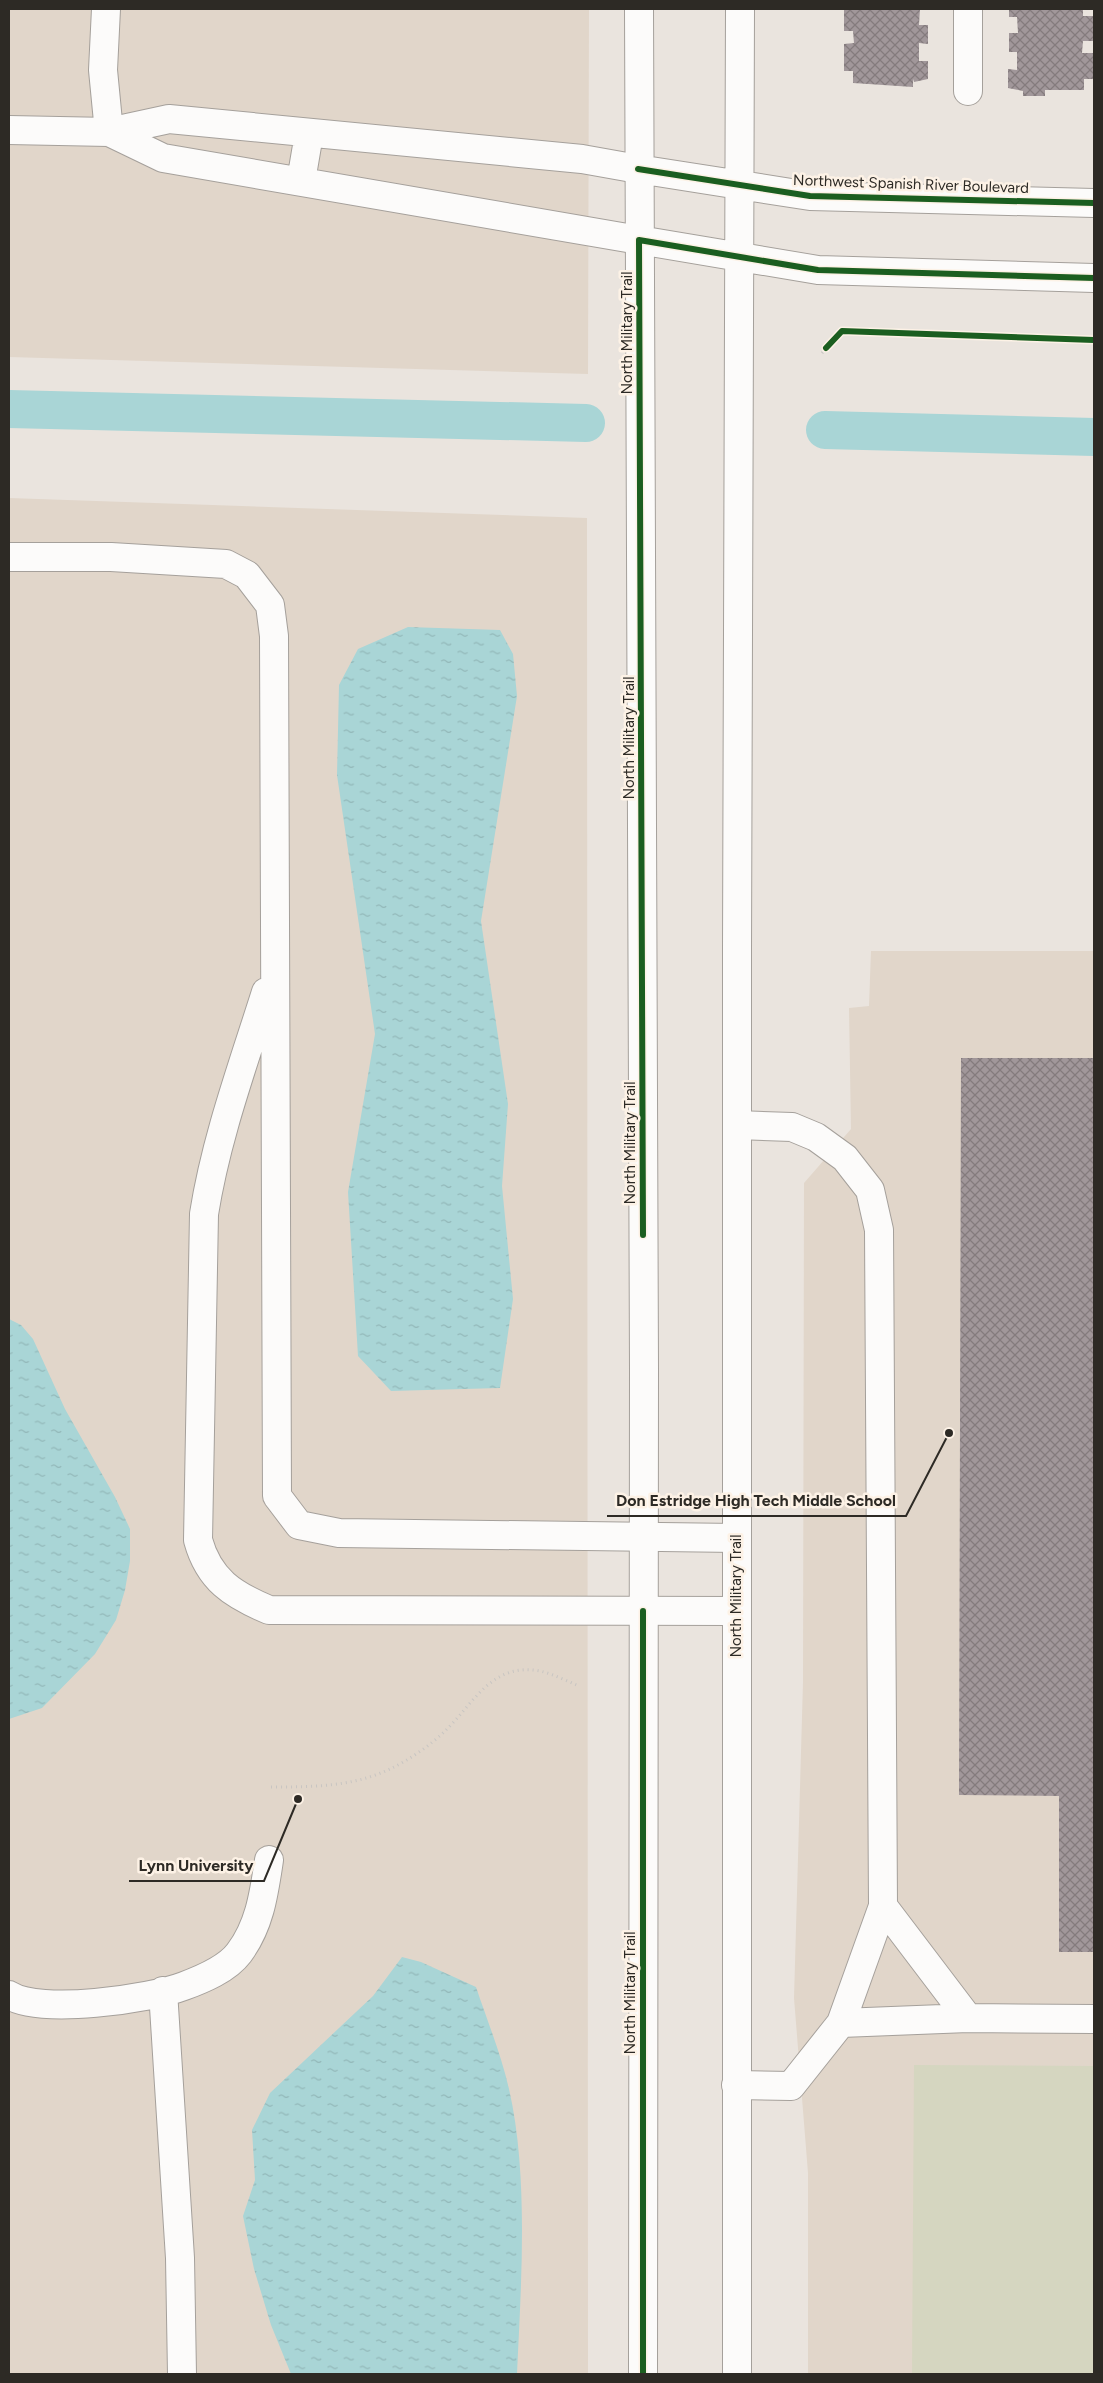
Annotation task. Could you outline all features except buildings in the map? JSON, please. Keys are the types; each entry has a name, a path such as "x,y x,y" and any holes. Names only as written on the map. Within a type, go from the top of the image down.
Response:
{"main road":[{"path":"106,9 104,70 109,132"},
{"name":"North Military Trail","path":"639,9 638,169 644,1537 643,2374"},
{"name":"North Military Trail","path":"737,2374 736,1611 740,9"},
{"path":"968,9 968,91"},
{"name":"Northwest Spanish River Boulevard","path":"109,132 169,119 582,159 810,196 1094,203"},
{"path":"9,130 109,132 163,158 818,270 1094,278"},
{"path":"301,182 309,134"},
{"path":"9,557 111,557 226,564 247,575 270,605 274,636 277,1496 299,1525 339,1532 737,1538"},
{"path":"274,966 222,1135 209,1182 204,1214 198,1540 203,1558 211,1573 249,1602 270,1610 736,1611"},
{"path":"736,2086 791,2086 841,2023 883,1906 879,1230 870,1190 844,1158 816,1136 792,1127 737,1125"},
{"path":"9,1995 43,2005 94,2002 183,1987 215,1972 238,1954 253,1930 263,1902 269,1860"},
{"path":"883,1906 968,2018"},
{"path":"163,1991 180,2248 182,2374"},
{"path":"841,2023 968,2018 1094,2019"}],"path":[{"path":"824,351 831,342"},
{"path":"271,1787 314,1787 355,1782 391,1769 418,1752 446,1730 468,1703 492,1680 516,1672 540,1671 580,1686"}],"shaded area":[{"path":"9,9 589,9 588,374 9,357"},
{"path":"9,498 587,518 588,2374 9,2374"},
{"path":"871,951 1094,951 1094,2374 808,2374 808,2173 794,1998 803,1682 804,1183 851,1129 849,1008 869,1006"}],"green space":[{"path":"914,2065 1094,2066 1094,2374 912,2374"}],"water":[{"path":"408,627 500,630 513,654 517,696 481,921 508,1104 502,1186 513,1299 500,1388 391,1391 358,1356 348,1192 375,1034 337,775 339,685 358,649"},
{"path":"9,1319 21,1325 33,1339 65,1409 115,1497 130,1529 130,1561 125,1590 116,1620 95,1654 42,1708 9,1719"},
{"path":"402,1957 421,1962 476,1987 506,2076 515,2123 521,2194 522,2268 517,2374 291,2374 271,2325 254,2269 243,2216 255,2180 252,2130 270,2093 373,1996"}],"waterway":[{"path":"9,409 586,423"},
{"path":"825,430 1094,437"}],"cycle path":[{"path":"638,169 810,196 1094,203"},
{"path":"643,1235 639,240 818,270 1094,278"},
{"path":"826,348 842,331 1094,340"},
{"path":"643,1611 643,2374"}],"place":[{"name":"Don Estridge High Tech Middle School","path":"949,1433"},
{"name":"Lynn University","path":"298,1799"}]}
